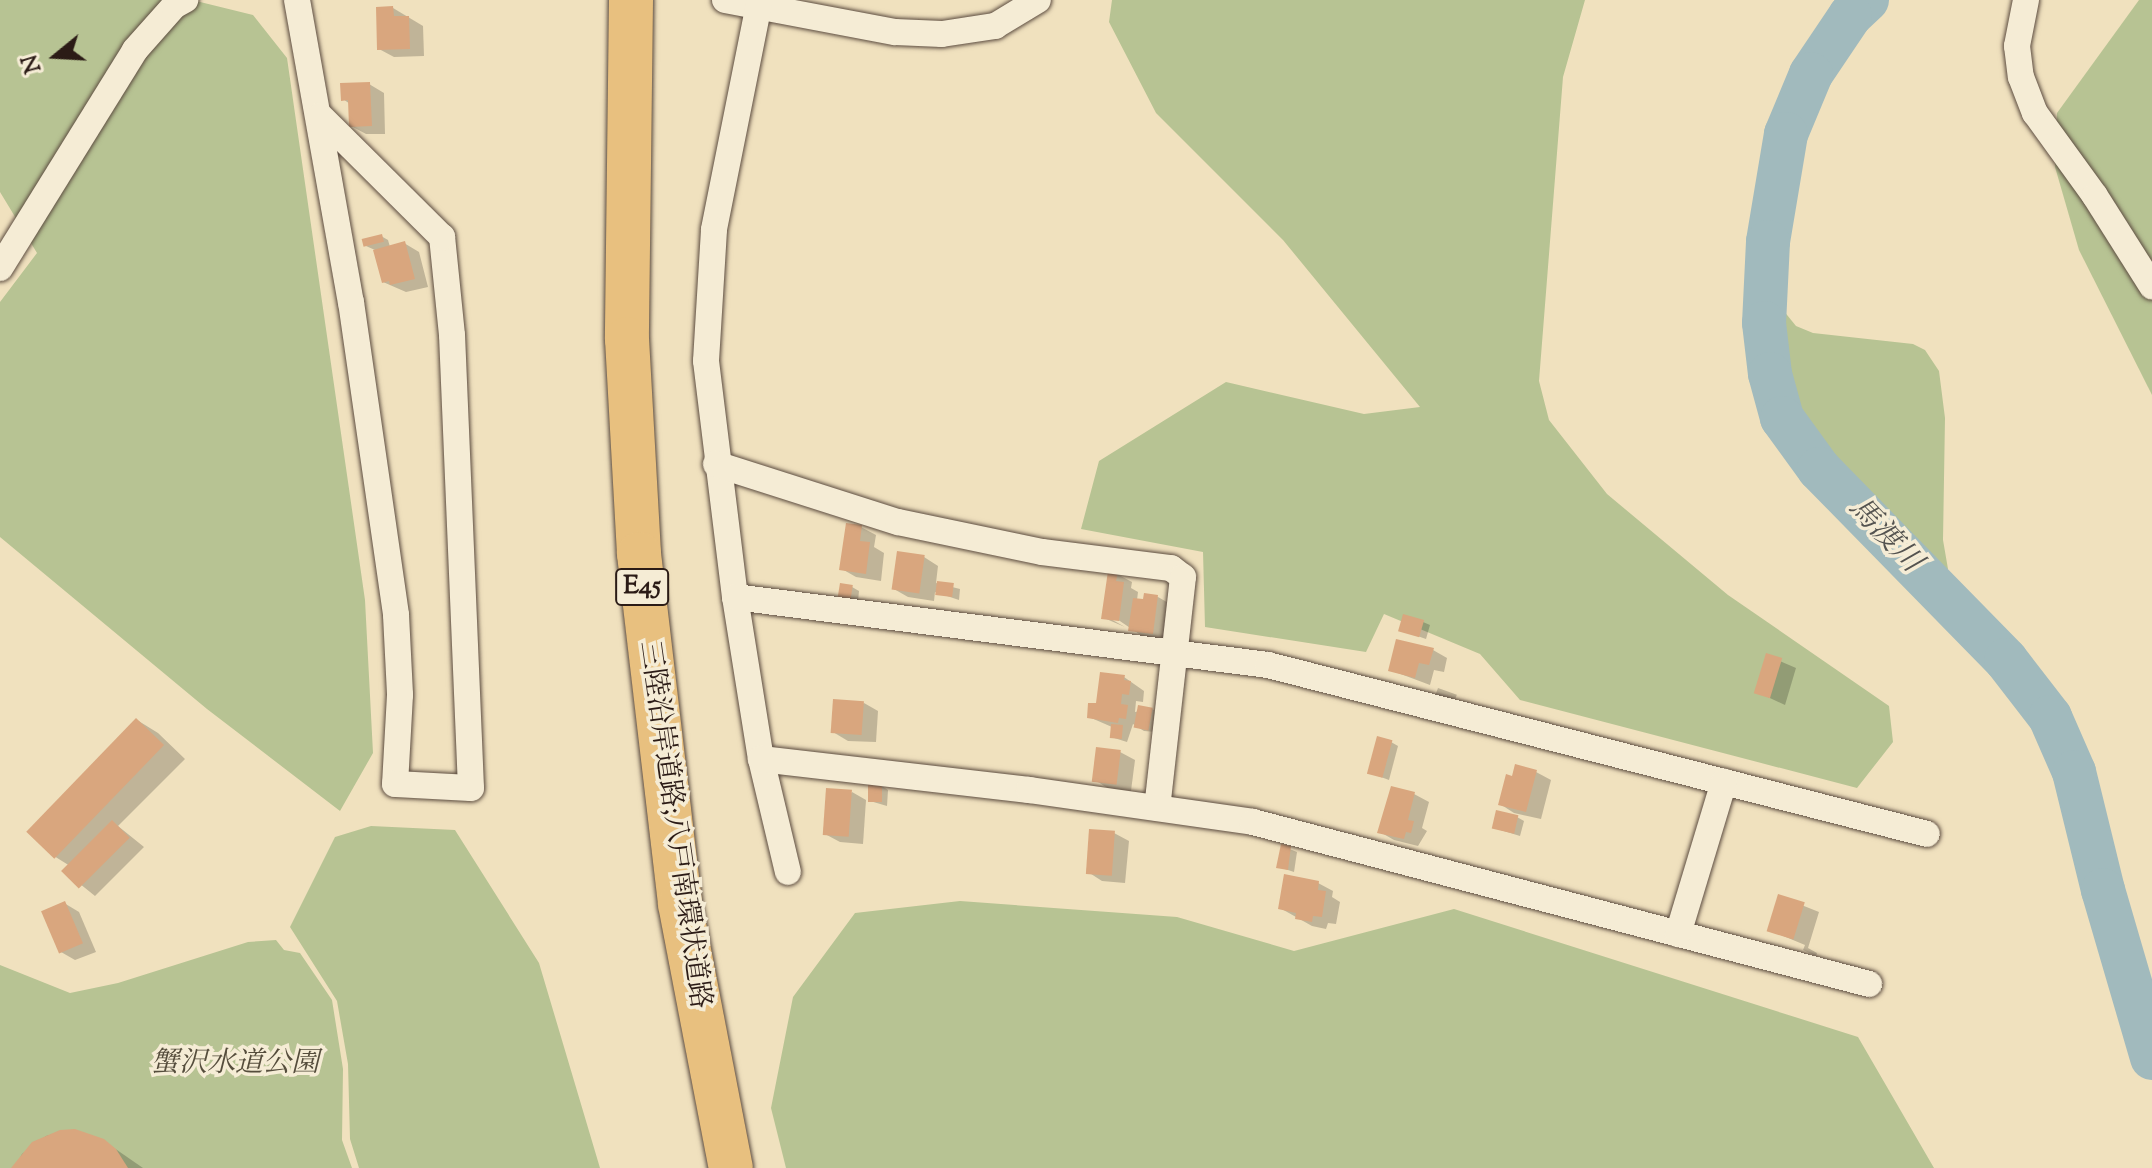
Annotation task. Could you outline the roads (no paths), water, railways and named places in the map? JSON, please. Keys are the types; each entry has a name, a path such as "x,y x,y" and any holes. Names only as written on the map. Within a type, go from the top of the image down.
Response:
{"highway":[{"name":"三陸沿岸道路;八戸南環状道路","path":"631,0 627,339 639,554 680,904 731,1168"}],"street":[{"path":"0,268 135,50 174,6 185,0"},
{"path":"297,0 351,302 396,615 400,695 395,784 471,788 452,335 442,237 320,116"},
{"path":"725,0 895,32 942,34 995,26 1038,0"},
{"path":"2026,0 2017,46 2021,77 2035,113 2095,196 2152,286"},
{"path":"759,4 714,230 706,361 716,464 735,597 761,759 788,872"},
{"path":"716,464 898,522 1042,552 1171,568 1183,577 1157,808"},
{"path":"735,597 1268,665 1927,834"},
{"path":"761,759 1253,822 1869,984"},
{"path":"1678,934 1724,782"}],"waterway":[{"name":"馬渡川","path":"1867,0 1850,16 1811,74 1786,134 1768,242 1764,323 1770,374 1782,418 1819,469 2006,660 2050,717 2074,772 2103,890 2152,1058"}],"park label":[{"name":"蟹沢水道公園","path":"235,1064"}]}
